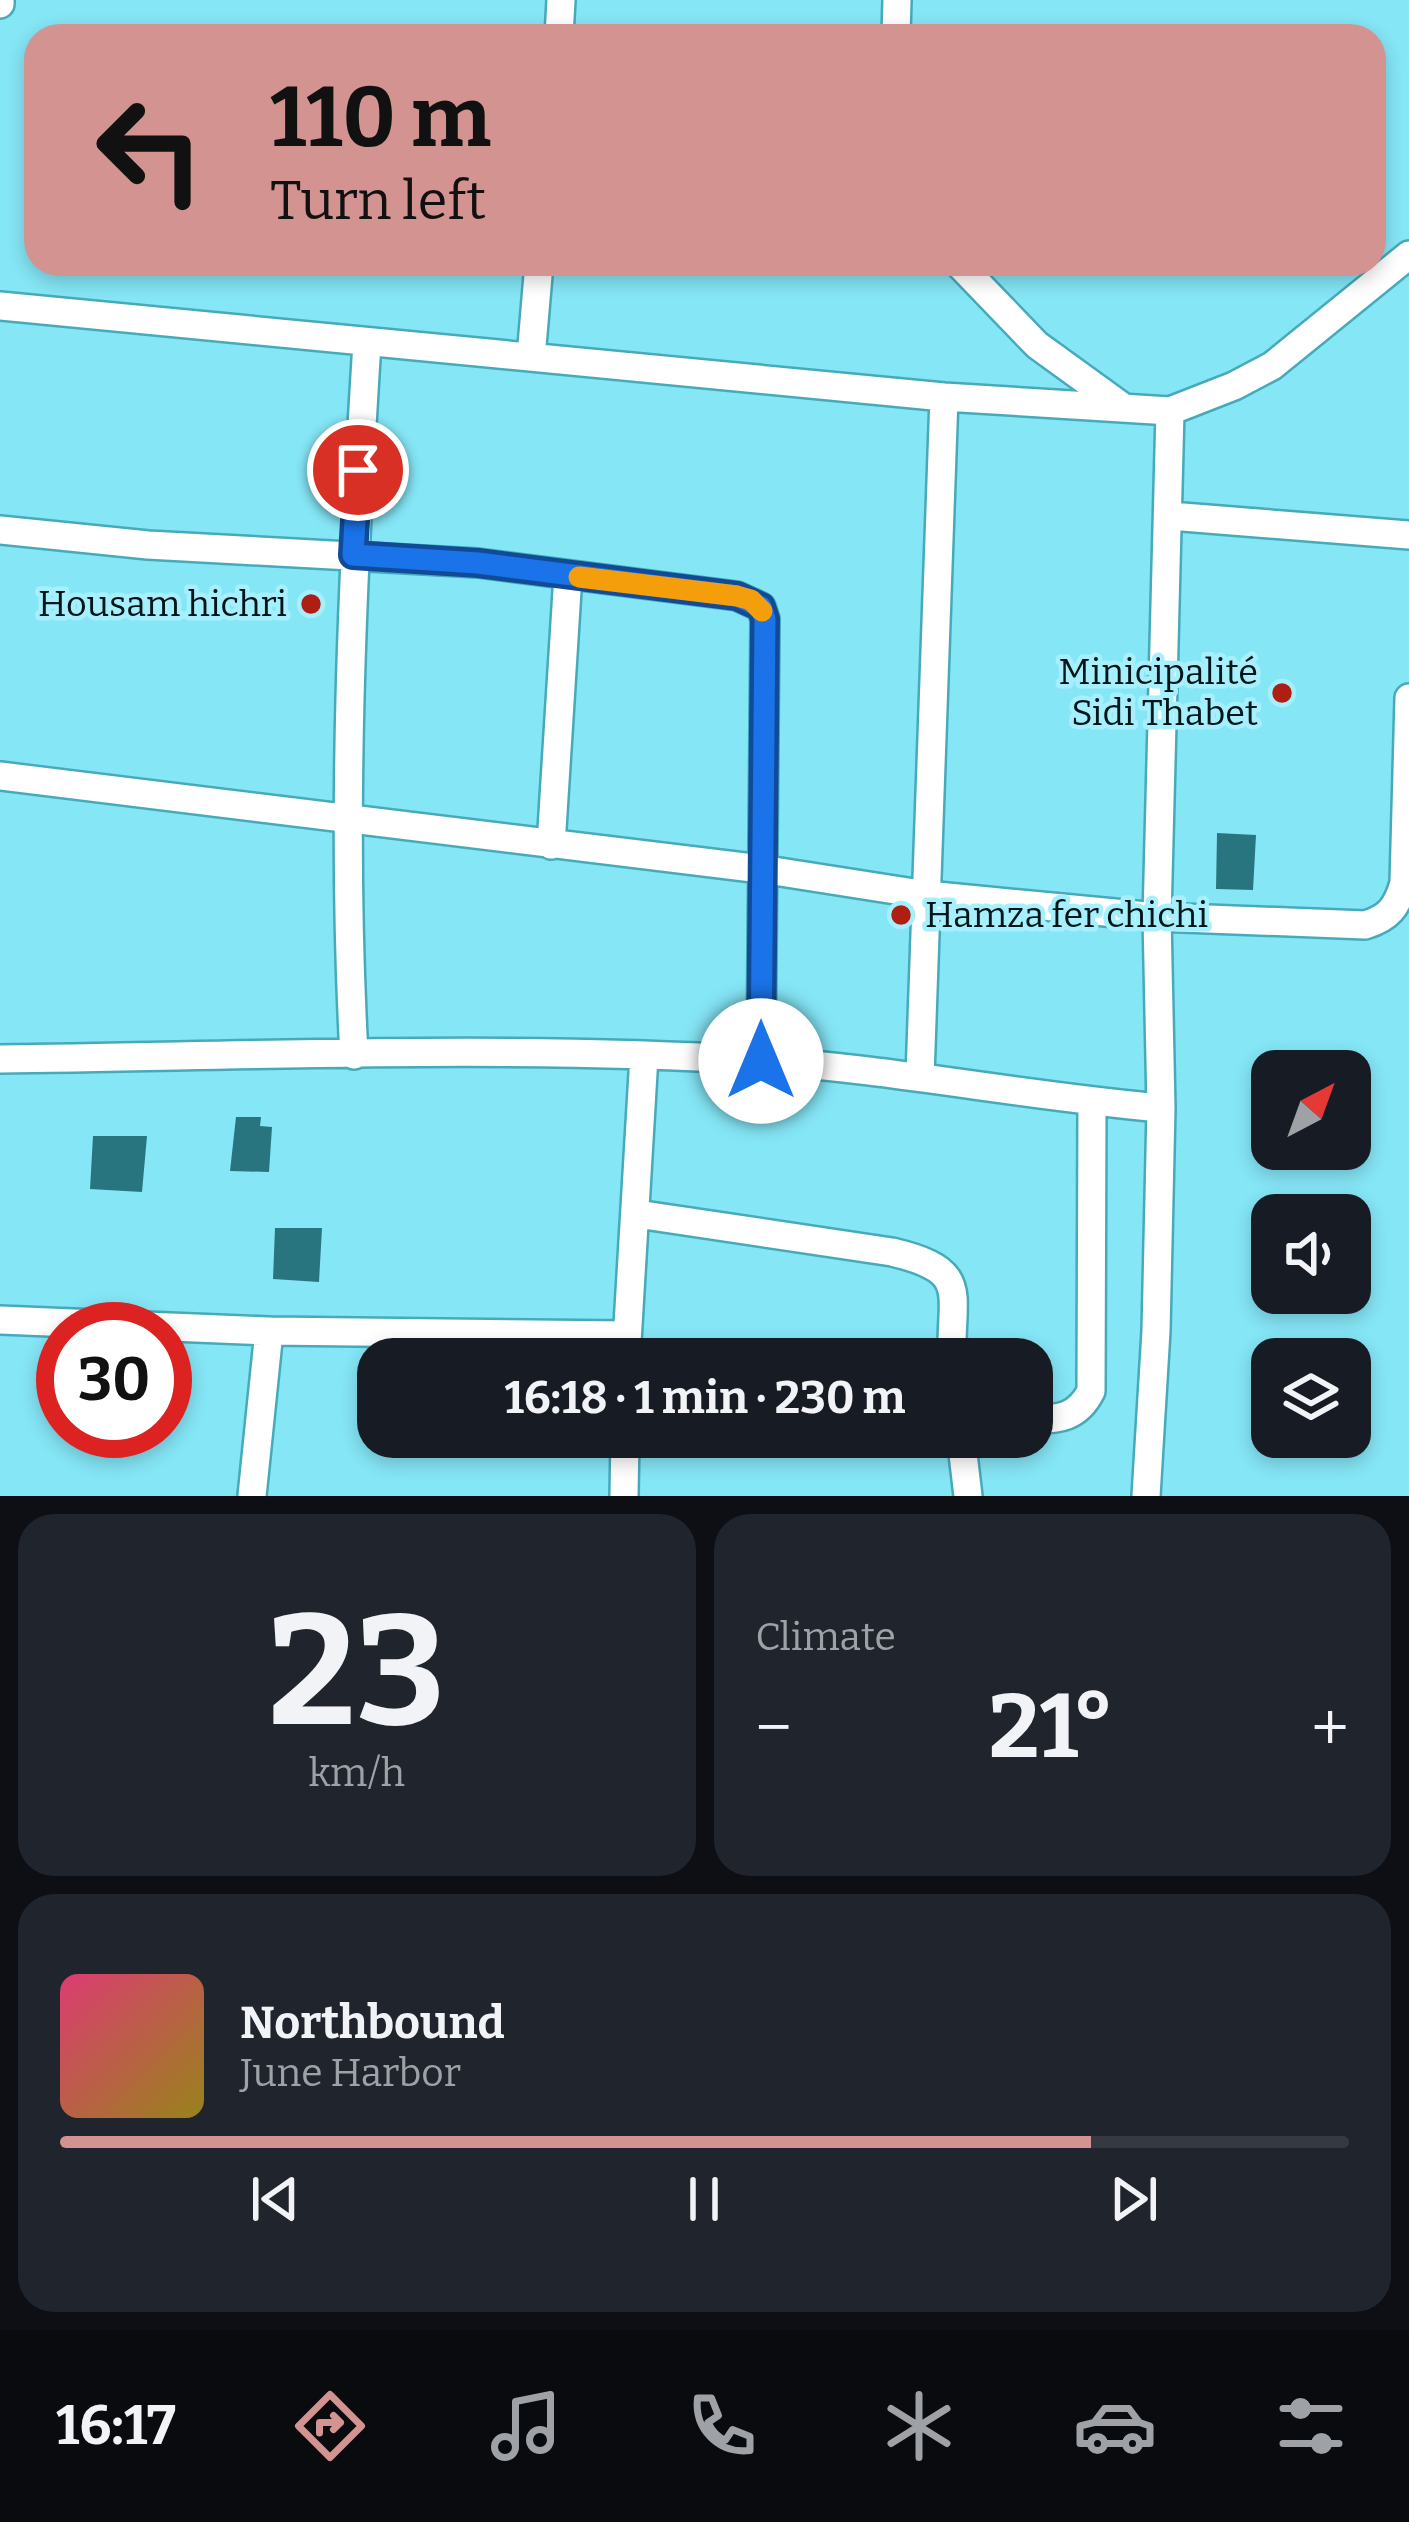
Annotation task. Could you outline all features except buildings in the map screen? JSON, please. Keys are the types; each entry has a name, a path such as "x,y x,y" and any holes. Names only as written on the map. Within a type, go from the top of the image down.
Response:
{"street":[{"path":"531,357 538,276"},
{"path":"970,276 1036,345 1128,411"},
{"path":"0,306 944,397 1170,411 1272,366 1383,276"},
{"path":"354,1055 347,928 348,821 353,555 367,343"},
{"path":"920,1076 944,397"},
{"path":"1146,1496 1156,1331 1161,1108 1157,917 1170,411"},
{"path":"1170,516 1409,535"},
{"path":"0,530 148,545 478,563 737,596 761,607 765,619 761,1061"},
{"path":"551,845 568,575"},
{"path":"0,776 761,869 927,895 1157,917 1338,927 1384,920 1398,904 1404,883 1409,698"},
{"path":"0,1059 644,1056 920,1076 1161,1108"},
{"path":"627,1338 644,1056"},
{"path":"1053,1417 1071,1416 1091,1391 1092,1102"},
{"path":"637,1214 892,1252 930,1262 950,1281 953,1338"},
{"path":"0,1320 425,1338"},
{"path":"252,1496 269,1331"},
{"path":"624,1496 625,1458"},
{"path":"963,1458 968,1496"}],"slow traffic":[{"path":"579,577 737,596 751,600 762,611"}],"place":[{"name":"Housam hichri","path":"311,604"},
{"name":"Minicipalité Sidi Thabet","path":"1282,693"},
{"name":"Hamza fer chichi","path":"901,915"}],"route":[{"path":"358,470 353,555 478,563 737,596 761,607 765,619 761,1061"}]}
